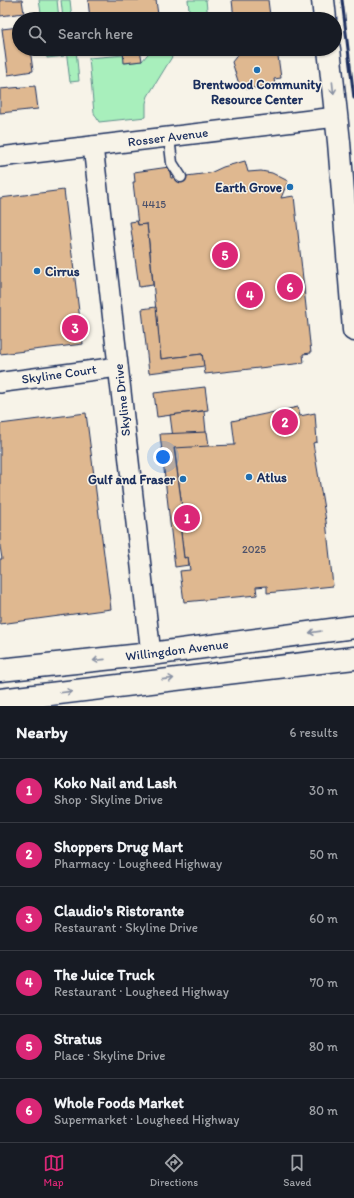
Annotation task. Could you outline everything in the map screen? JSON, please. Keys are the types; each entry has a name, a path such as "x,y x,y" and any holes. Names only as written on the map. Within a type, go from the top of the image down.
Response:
{"main road":[{"path":"323,0 324,12"},
{"path":"330,56 354,330"},
{"name":"Willingdon Avenue","path":"0,670 151,654 354,627"},
{"path":"0,700 354,658"}],"street":[{"name":"Rosser Avenue","path":"0,157 336,117"},
{"name":"Skyline Drive","path":"93,146 151,654"},
{"name":"Skyline Court","path":"0,383 118,367"}],"lane":[{"path":"169,137 172,163 181,177"}],"green space":[{"path":"39,0 57,0 58,12 41,12"},
{"path":"61,0 70,0 71,12 62,12"},
{"path":"188,0 206,0 207,12 189,12"},
{"path":"47,56 64,56 47,58"},
{"path":"67,56 77,56 79,81 70,82"},
{"path":"124,56 125,63 142,61 146,56 173,56 148,96 146,103 146,117 99,122 94,113 89,58"}],"building":[{"path":"0,0 22,0 24,12 12,12 12,14 0,16"},
{"path":"88,0 156,0 158,12 89,12"},
{"path":"232,0 268,0 270,12 233,12"},
{"path":"12,28 12,56 31,56 33,71 8,75 2,29"},
{"path":"124,56 141,56 142,61 124,63"},
{"name":"Brentwood Community Resource Center","path":"237,56 278,56 281,78 274,79 275,85 246,89 244,83 239,84 232,62"},
{"path":"35,86 38,109 0,113 0,89"},
{"path":"245,161 248,172 261,171 272,173 288,181 281,198 294,196 311,353 303,354 304,363 205,374 202,354 161,359 147,224 138,225 133,182 135,182 134,172 169,167 171,178 210,173 223,167"},
{"name":"Cirrus","path":"64,190 83,344 0,354 0,198"},
{"path":"137,221 138,225 147,224 153,285 139,287 130,222"},
{"path":"156,307 161,359 202,354 204,366 149,373 142,309"},
{"path":"205,387 208,410 157,417 154,393"},
{"name":"Atlus","path":"298,407 300,416 315,413 317,442 313,443 326,521 333,586 267,593 267,586 256,587 257,595 184,602 180,571 190,570 188,557 184,558 178,508 182,507 170,415 204,411 209,446 235,445 232,421"},
{"path":"86,413 111,609 0,624 0,559 2,559 0,546 0,424"},
{"path":"207,432 209,446 174,448 182,507 178,508 184,558 188,557 189,565 175,567 160,434"}],"railway":[{"path":"342,0 354,98"}],"place":[{"name":"Brentwood Community Resource Center","path":"257,70"},
{"name":"Earth Grove","path":"290,187"},
{"name":"Stratus","path":"225,255"},
{"name":"Cirrus","path":"37,271"},
{"name":"Whole Foods Market","path":"290,287"},
{"name":"The Juice Truck","path":"250,295"},
{"name":"Claudio's Ristorante","path":"75,328"},
{"name":"Shoppers Drug Mart","path":"285,422"},
{"name":"Atlus","path":"249,477"},
{"name":"Gulf and Fraser","path":"183,479"},
{"name":"Koko Nail and Lash","path":"187,518"}]}
